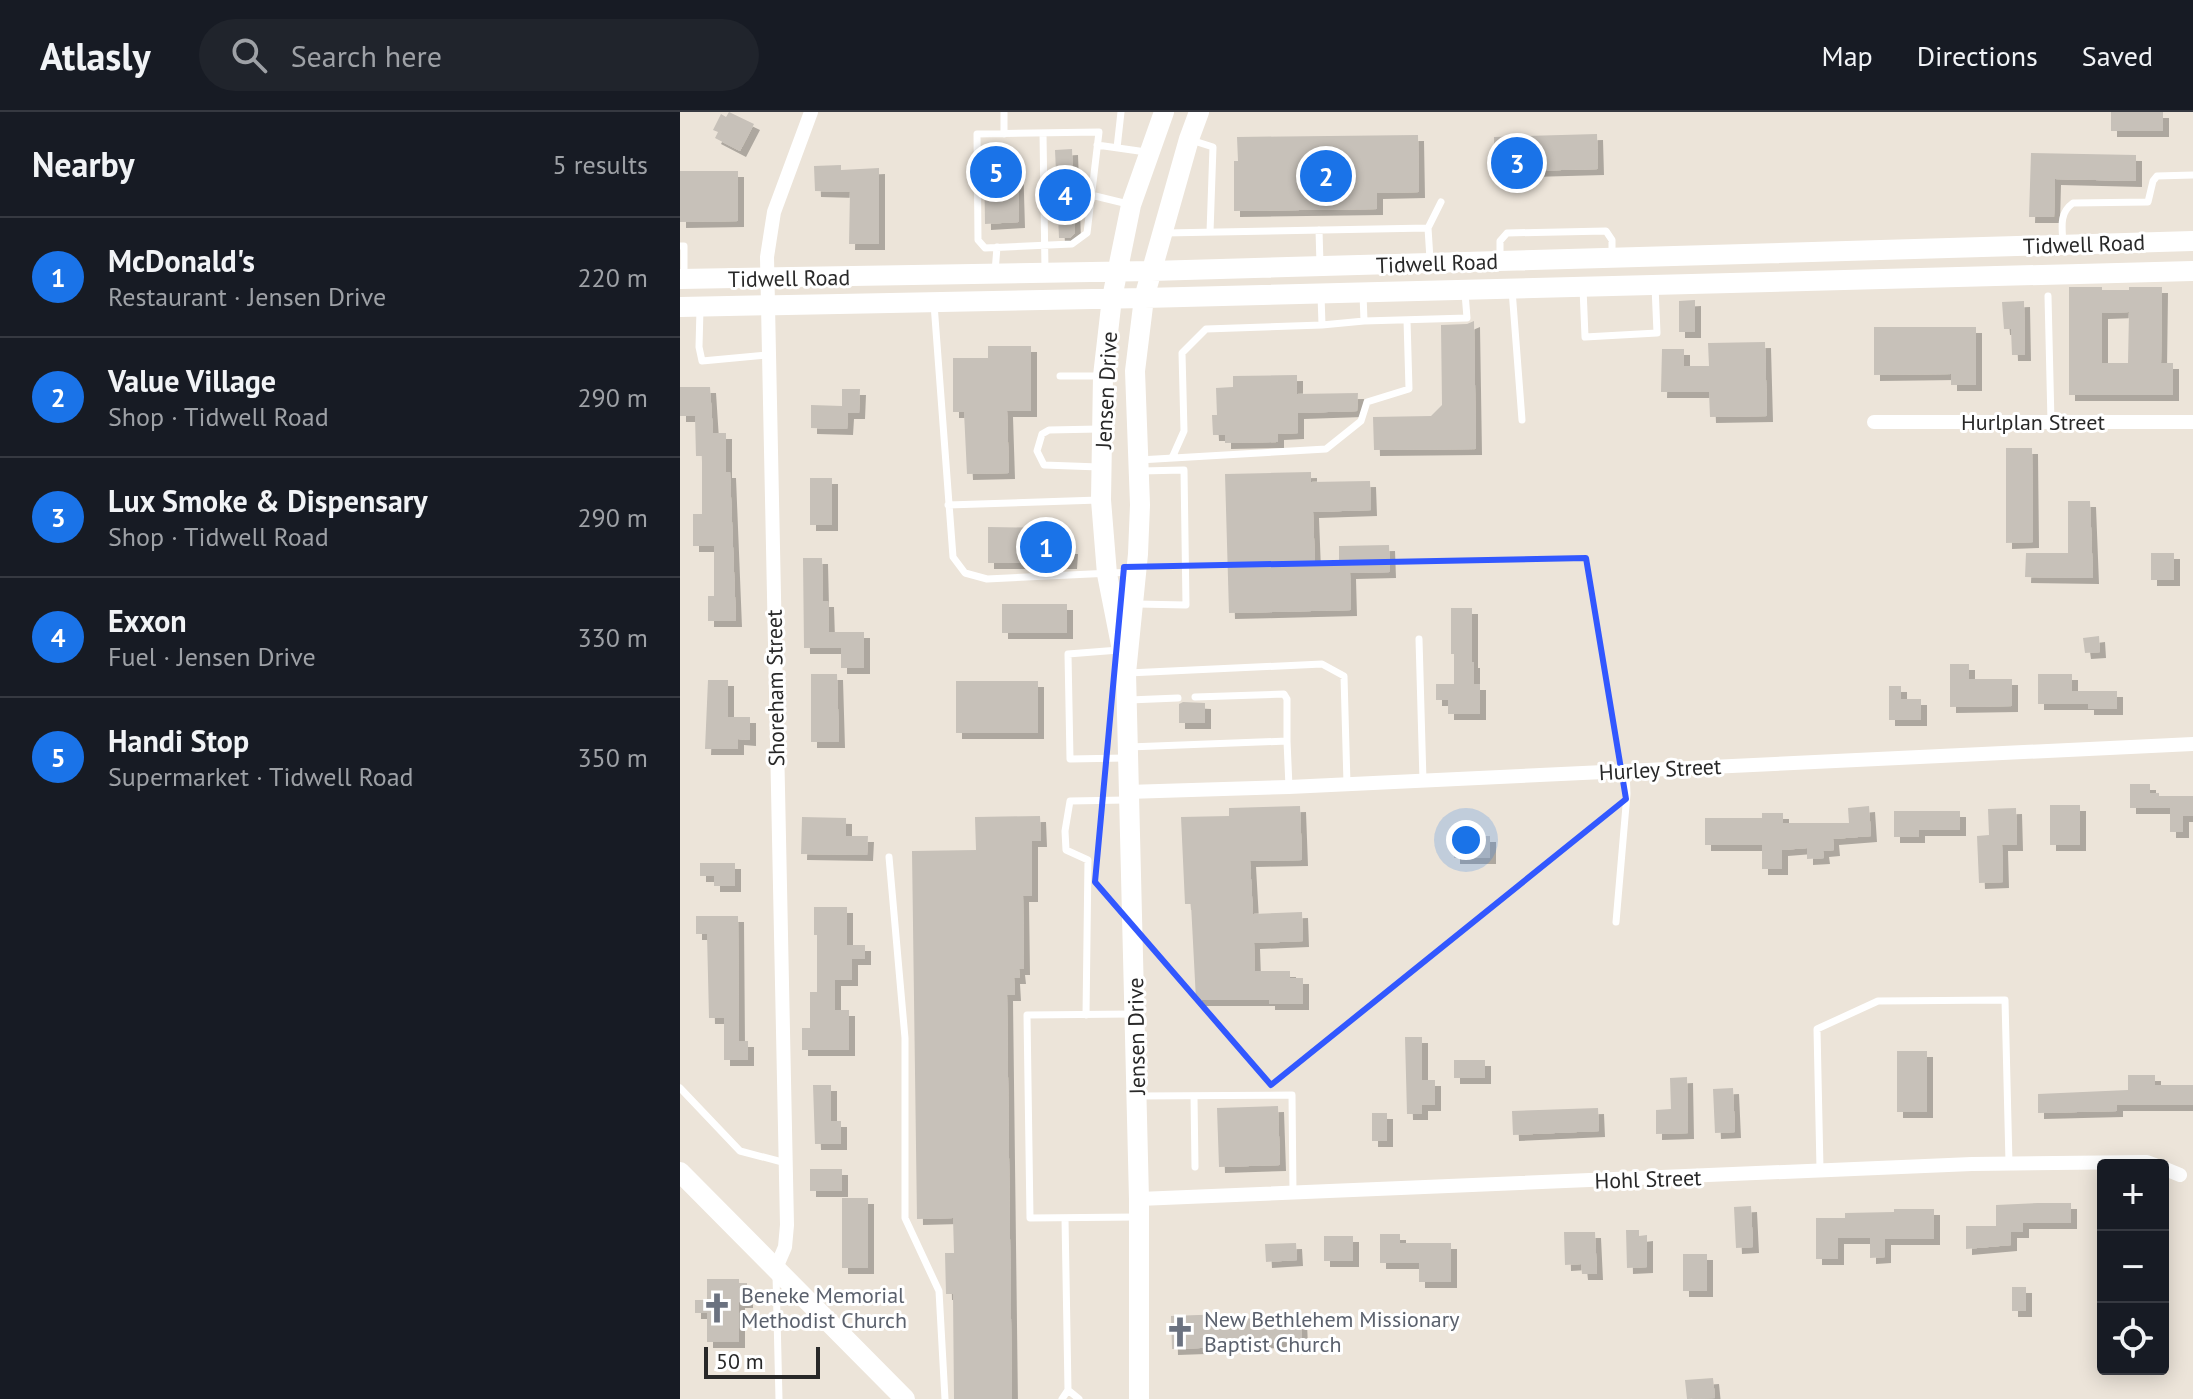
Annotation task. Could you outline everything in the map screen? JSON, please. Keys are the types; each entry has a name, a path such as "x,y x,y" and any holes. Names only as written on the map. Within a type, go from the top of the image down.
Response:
{"main road":[{"name":"Jensen Drive","path":"1139,1399 1136,1014 1127,700 1126,673 1107,574 1101,500 1103,376 1112,298 1131,205 1164,112"},
{"name":"Jensen Drive","path":"1126,673 1140,517 1135,371 1144,298 1199,112"},
{"name":"Tidwell Road","path":"682,279 1151,271 2193,241"},
{"path":"1980,248 1982,276"},
{"path":"1794,253 1794,280"},
{"path":"1612,258 1614,285"},
{"path":"1437,263 1455,289"},
{"path":"1320,266 1321,293"},
{"name":"Tidwell Road","path":"690,307 2193,271"},
{"path":"682,1181 776,1268 905,1399"}],"street":[{"name":"Shoreham Street","path":"776,1268 785,1247 786,1163 766,279 774,212 811,112"},
{"name":"Hurlplan Street","path":"1874,422 2193,422"},
{"name":"Hurley Street","path":"1128,796 2193,744"},
{"name":"Hohl Street","path":"1139,1208 1293,1193 2097,1163"}],"lane":[{"path":"1004,112 1004,134"},
{"path":"1117,148 1121,112"},
{"path":"1099,132 1087,233 1072,244 985,248 978,240 977,134 1004,134 1099,132"},
{"path":"1043,133 1045,273"},
{"path":"1189,139 1213,147 1210,232"},
{"path":"1097,145 1149,153"},
{"path":"2063,245 2062,216 2073,203 2148,202 2157,176 2193,175"},
{"path":"1091,195 1131,205"},
{"path":"1437,263 1428,228 1441,202"},
{"path":"1162,233 1428,228"},
{"path":"1319,230 1320,266"},
{"path":"680,246 684,246 682,279"},
{"path":"995,274 997,247"},
{"path":"1583,286 1585,337 1657,333 1655,284"},
{"path":"1512,287 1522,420"},
{"path":"1172,458 1184,431 1182,353 1206,329 1467,318 1455,289"},
{"path":"1363,291 1364,321"},
{"path":"1321,293 1322,325"},
{"path":"2048,296 2051,422"},
{"path":"934,302 953,557 965,573 987,579 1135,572"},
{"path":"690,307 702,361 767,355"},
{"path":"1139,465 1172,458 1326,449 1361,421 1367,402 1409,389 1407,320"},
{"path":"1060,376 1103,376"},
{"path":"1102,429 1049,430 1042,434 1037,451 1044,465 1102,467"},
{"path":"1133,604 1186,605 1184,470 1139,465"},
{"path":"948,505 1101,500"},
{"path":"1419,639 1423,781"},
{"path":"1122,650 1068,654 1070,759 1287,741"},
{"path":"1126,673 1322,664 1344,676 1347,784"},
{"path":"1195,697 1284,694 1287,699 1289,787"},
{"path":"1127,700 1178,698"},
{"path":"1616,922 1627,794 1626,771"},
{"path":"1086,1015 1088,860 1066,850 1065,831 1070,801 1128,796"},
{"path":"889,857 905,1038 905,1218 939,1291 945,1399"},
{"path":"1820,1171 1817,1029 1878,1001 2005,1000 2009,1164"},
{"path":"1136,1014 1027,1015 1030,1218 1065,1218 1139,1208"},
{"path":"680,1088 740,1151 786,1163"},
{"path":"1137,1096 1292,1095 1293,1193"},
{"path":"1194,1096 1195,1167"},
{"path":"1062,1399 1068,1390 1065,1218"},
{"path":"776,1268 779,1399"},
{"path":"1068,1390 1079,1399"}],"highlighted area":[{"path":"1586,558 1626,799 1271,1085 1095,882 1124,567"}],"building":[{"path":"729,112 754,124 740,151 715,138 718,132 713,130 721,114 726,117"},
{"path":"2111,112 2163,112 2163,131 2111,131"},
{"path":"1597,134 1598,169 1495,172 1494,137"},
{"path":"1418,135 1419,192 1377,193 1377,209 1234,211 1237,137"},
{"path":"1072,149 1075,233 1070,238 1059,238 1055,150"},
{"path":"2031,153 2136,155 2136,181 2055,179 2054,217 2029,217"},
{"path":"1017,154 1019,222 985,224 984,155"},
{"path":"841,165 841,170 879,168 879,244 849,244 850,192 815,191 814,166"},
{"path":"680,171 738,171 738,221 680,222"},
{"path":"2069,287 2129,290 2129,287 2162,287 2161,363 2173,363 2173,395 2069,395","holes":["2129,312 2128,363 2102,363 2102,313"]},
{"path":"1695,300 1695,332 1679,332 1679,301"},
{"path":"2024,301 2025,355 2012,355 2011,329 2004,329 2002,302"},
{"path":"1474,321 1476,449 1374,450 1373,417 1431,416 1442,405 1441,325"},
{"path":"1874,327 1976,327 1976,385 1951,385 1951,374 1874,375"},
{"path":"1765,342 1767,416 1710,417 1709,392 1661,392 1662,349 1684,349 1684,366 1709,366 1708,343"},
{"path":"988,346 1031,346 1031,411 1007,411 1009,473 967,474 964,412 953,412 953,358 988,358"},
{"path":"1297,375 1297,394 1358,393 1357,411 1298,413 1298,433 1278,434 1278,442 1225,443 1225,435 1213,435 1212,415 1217,415 1216,388 1233,387 1233,376"},
{"path":"680,387 710,387 713,433 726,433 736,621 708,621 708,596 714,596 714,546 693,546 693,514 702,514 702,456 696,456 695,416 680,416"},
{"path":"842,389 860,389 859,413 848,413 847,429 811,428 811,405 842,406"},
{"path":"2006,448 2032,448 2033,542 2006,543"},
{"path":"1311,472 1311,482 1370,481 1371,510 1313,512 1315,564 1339,564 1339,546 1389,545 1390,572 1350,573 1351,610 1229,613 1225,474"},
{"path":"810,478 832,478 832,525 810,525"},
{"path":"2068,501 2090,501 2093,578 2025,577 2026,553 2068,553"},
{"path":"988,527 1062,528 1062,548 1072,548 1071,563 988,563"},
{"path":"2151,553 2174,553 2174,580 2151,580"},
{"path":"803,558 822,558 823,601 828,601 829,632 864,632 864,668 841,668 841,648 804,648"},
{"path":"1002,604 1067,604 1067,633 1002,633"},
{"path":"1451,608 1472,608 1472,662 1474,684 1480,684 1480,714 1448,714 1448,700 1436,700 1436,684 1454,684"},
{"path":"2099,636 2100,652 2085,653 2083,638"},
{"path":"1950,664 1969,664 1969,679 2012,679 2012,706 1950,707"},
{"path":"811,674 837,674 839,742 811,742"},
{"path":"2038,674 2072,674 2072,691 2117,691 2117,709 2088,709 2088,704 2038,704"},
{"path":"708,680 728,680 728,717 750,717 750,740 738,739 738,749 705,749"},
{"path":"956,681 1038,681 1038,733 956,733"},
{"path":"1889,686 1901,686 1901,699 1921,699 1921,720 1889,720"},
{"path":"1205,703 1205,723 1179,723 1179,704"},
{"path":"2130,784 2150,784 2150,793 2159,793 2159,796 2193,796 2193,816 2183,816 2183,832 2170,832 2170,808 2130,808"},
{"path":"2050,805 2080,805 2080,845 2050,845"},
{"path":"1300,806 1302,860 1250,861 1253,914 1302,912 1303,941 1254,943 1255,971 1290,971 1290,978 1303,978 1303,1004 1269,1004 1269,1000 1196,1000 1191,904 1185,904 1181,817 1229,816 1229,808"},
{"path":"1869,806 1871,836 1833,839 1834,850 1823,851 1824,858 1807,859 1807,848 1782,850 1782,869 1762,869 1762,845 1705,845 1705,818 1762,818 1762,813 1783,813 1783,823 1849,823 1848,808"},
{"path":"2016,808 2017,845 2002,845 2003,882 1979,883 1977,836 1989,835 1988,809"},
{"path":"1894,811 1960,811 1960,830 1919,830 1919,837 1894,837"},
{"path":"1040,816 1041,841 1032,841 1032,896 1023,896 1024,969 1019,969 1020,978 1014,978 1015,995 1007,995 1012,1399 954,1399 953,1294 946,1294 945,1253 954,1253 953,1218 917,1219 912,851 976,850 975,817"},
{"path":"802,817 846,818 846,836 868,836 867,855 801,854"},
{"path":"1454,836 1490,836 1490,858 1454,858"},
{"path":"700,863 735,863 735,886 714,886 714,876 700,876"},
{"path":"814,907 847,907 847,945 865,945 865,959 852,959 852,980 835,980 835,1010 849,1010 849,1050 802,1050 802,1028 810,1028 810,992 817,992"},
{"path":"696,916 738,916 739,1041 748,1041 748,1060 724,1060 724,1018 709,1018 707,934 696,934"},
{"path":"1405,1037 1422,1037 1422,1080 1435,1080 1435,1105 1422,1105 1422,1114 1407,1114"},
{"path":"1897,1051 1927,1051 1927,1112 1897,1112"},
{"path":"1454,1060 1485,1060 1485,1078 1454,1078"},
{"path":"2128,1075 2155,1075 2155,1085 2193,1085 2193,1105 2117,1105 2117,1111 2038,1113 2038,1094 2128,1090"},
{"path":"1687,1077 1688,1133 1656,1134 1656,1110 1671,1109 1670,1078"},
{"path":"813,1085 831,1085 831,1121 841,1121 841,1144 815,1144"},
{"path":"1733,1088 1735,1132 1715,1133 1713,1089"},
{"path":"1278,1106 1280,1165 1219,1167 1217,1108"},
{"path":"1598,1108 1599,1131 1513,1135 1512,1111"},
{"path":"1372,1113 1387,1113 1387,1141 1372,1141"},
{"path":"810,1169 842,1169 842,1191 810,1191"},
{"path":"842,1198 868,1198 868,1268 842,1268"},
{"path":"2071,1203 2071,1223 2023,1223 2023,1232 2011,1232 2011,1245 1966,1249 1966,1226 1996,1226 1996,1205"},
{"path":"1751,1206 1753,1247 1736,1248 1734,1207"},
{"path":"1894,1209 1934,1209 1934,1239 1885,1239 1885,1257 1870,1258 1870,1238 1838,1238 1838,1259 1816,1259 1816,1218 1845,1218 1845,1213 1894,1212"},
{"path":"1626,1230 1639,1230 1639,1236 1647,1235 1647,1267 1627,1268"},
{"path":"1564,1232 1595,1232 1597,1274 1582,1274 1581,1264 1565,1265"},
{"path":"1380,1234 1400,1234 1400,1243 1451,1243 1451,1282 1419,1282 1419,1263 1380,1263"},
{"path":"1324,1236 1353,1236 1353,1261 1324,1261"},
{"path":"1296,1243 1297,1260 1266,1262 1265,1244"},
{"path":"1683,1254 1707,1254 1707,1291 1683,1291"},
{"name":"Beneke Memorial Methodist Church","path":"707,1279 739,1279 739,1283 747,1283 747,1302 739,1302 739,1342 707,1342 707,1313 695,1313 695,1300 707,1300"},
{"path":"2012,1287 2026,1287 2026,1311 2012,1311"},
{"path":"1226,1314 1227,1319 1301,1317 1302,1341 1172,1349 1171,1316"},
{"path":"1713,1378 1715,1398 1687,1399 1685,1380"}],"place":[{"name":"Lux Smoke & Dispensary","path":"1517,163"},
{"name":"Handi Stop","path":"996,172"},
{"name":"Value Village","path":"1326,176"},
{"name":"Exxon","path":"1065,195"},
{"name":"McDonald's","path":"1046,547"},
{"name":"Beneke Memorial Methodist Church","path":"717,1308"},
{"name":"New Bethlehem Missionary Baptist Church","path":"1180,1332"}]}
